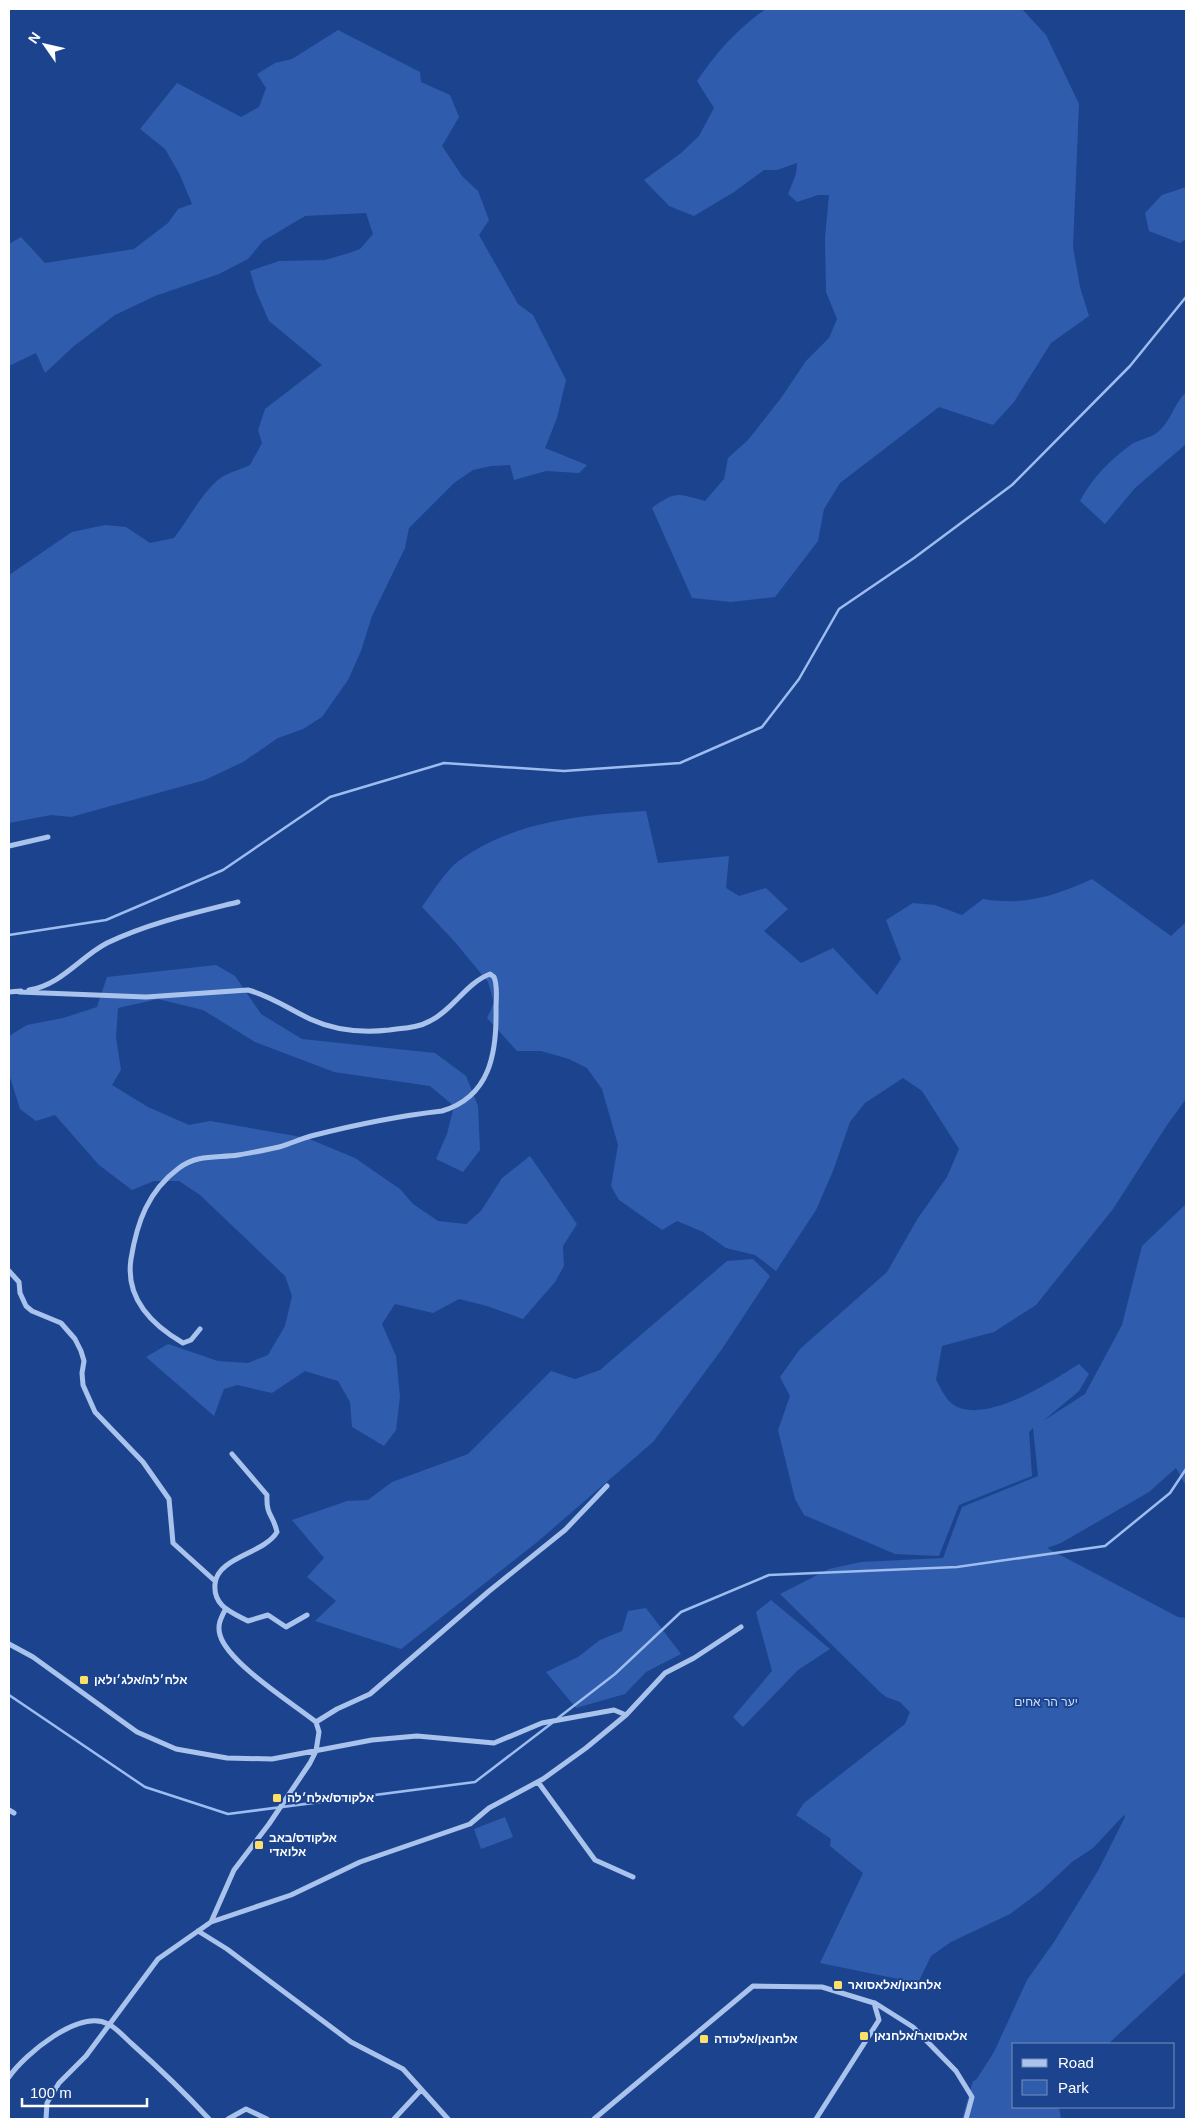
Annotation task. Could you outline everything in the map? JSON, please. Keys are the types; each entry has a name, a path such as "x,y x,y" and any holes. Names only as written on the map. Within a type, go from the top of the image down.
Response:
{"street":[{"path":"9,846 48,837"},
{"path":"19,992 41,988 69,971 105,945 138,929 238,902"},
{"path":"9,992 146,997 248,990 261,994 311,1020 335,1028 366,1033 411,1028 428,1022 440,1016 480,978 490,974 494,977 496,982 496,1022 489,1064 482,1084 465,1102 442,1111 347,1128 281,1146 236,1155 196,1159 181,1166 160,1187 142,1214 136,1230 130,1262 130,1280 144,1313 167,1334 183,1343 191,1340 200,1329"},
{"path":"9,1271 19,1282 20,1293 26,1306 32,1311 61,1323 75,1339 84,1362 82,1373 83,1385 94,1412 143,1462 162,1486 169,1499 173,1543 215,1581"},
{"path":"232,1454 267,1495 266,1510 273,1520 277,1532 252,1552 225,1566 216,1575 214,1593 217,1601 226,1610 248,1621 268,1615 286,1627 307,1615"},
{"path":"316,1722 337,1709 370,1694 488,1592 565,1530 607,1486"},
{"path":"211,1922 234,1870 310,1763 316,1751 319,1732 316,1722 248,1670 231,1652 220,1635 219,1620 226,1610"},
{"path":"46,2119 47,2103 60,2083 86,2056 108,2024 158,1960 198,1931 211,1922 291,1895 360,1862 470,1824 489,1808 538,1782 586,1748 626,1715 665,1673 741,1627"},
{"path":"9,1644 33,1657 137,1732 176,1749 227,1758 272,1759 372,1740 417,1736 494,1743 542,1723 614,1710 626,1715"},
{"path":"538,1782 595,1860 633,1877"},
{"path":"198,1931 227,1949 351,2042 403,2069 448,2119"},
{"path":"594,2119 753,1986 822,1987 874,2003 913,2027 956,2071 972,2097 966,2119"},
{"path":"816,2119 879,2020 874,2003"},
{"path":"9,2077 25,2057 72,2026 90,2021 108,2024 180,2087 209,2119"},
{"path":"394,2119 421,2090"},
{"path":"228,2119 246,2109 268,2119"}],"green space":[{"path":"766,9 1022,9 1046,35 1079,104 1073,247 1080,287 1089,316 1051,343 1014,402 993,425 939,407 840,483 824,509 818,541 775,597 731,602 692,598 652,508 667,498 677,495 705,501 724,479 728,458 748,440 781,398 806,361 829,338 837,319 826,292 825,238 829,195 818,195 797,202 788,194 796,174 797,163 777,170 764,170 734,192 694,216 669,206 644,180 681,153 699,136 714,108 697,81 728,42 746,24"},
{"path":"338,30 420,72 421,82 450,95 459,117 442,146 462,176 478,191 489,220 479,235 518,304 533,315 566,380 557,418 545,448 587,465 579,473 546,471 514,480 510,465 491,466 473,470 454,483 409,528 405,548 372,616 361,651 348,680 322,717 303,729 278,738 243,762 205,780 71,817 51,815 9,823 9,575 72,532 105,525 126,527 150,543 174,538 215,482 225,475 250,465 262,443 258,430 265,409 322,365 269,321 250,271 279,261 325,260 349,253 360,249 373,234 366,213 305,216 263,241 248,259 219,274 155,296 115,315 74,346 45,373 36,353 9,366 9,244 21,237 45,263 134,249 168,223 178,209 192,204 180,175 165,149 140,129 177,83 241,117 259,107 266,88 257,74 275,63 292,59"},
{"path":"1186,187 1186,239 1180,243 1149,231 1145,213 1162,195"},
{"path":"1186,392 1186,444 1135,488 1105,524 1080,501 1096,477 1117,456 1132,444 1159,431"},
{"name":"יער הר אחים","path":"646,811 658,863 729,856 726,888 739,896 766,888 788,909 764,931 801,963 833,948 877,995 901,959 886,920 913,903 935,905 962,915 983,899 1012,901 1039,898 1052,895 1092,879 1171,936 1186,922 1186,1099 1113,1209 1036,1305 994,1332 942,1346 936,1380 951,1403 964,1409 980,1410 1016,1399 1052,1381 1079,1364 1089,1374 1079,1391 1043,1421 1085,1394 1122,1325 1142,1246 1186,1204 1186,1486 1176,1468 1149,1492 1061,1543 1047,1548 1178,1617 1186,1618 1186,1972 1109,2043 1012,2043 1012,2108 1059,2108 1061,2119 962,2119 973,2081 976,2080 994,2052 1027,1980 1054,1942 1099,1869 1125,1817 1124,1815 1093,1848 1072,1862 1041,1891 1010,1914 951,1942 931,1956 918,1983 820,1963 863,1873 830,1846 831,1839 796,1815 804,1803 905,1724 910,1712 900,1702 881,1693 780,1594 829,1569 861,1562 943,1558 962,1507 1038,1476 1033,1428 1029,1432 1032,1476 959,1505 939,1556 895,1554 804,1515 795,1499 778,1430 790,1396 780,1377 800,1349 887,1272 918,1218 947,1177 959,1149 922,1091 903,1078 865,1103 850,1122 833,1171 816,1210 776,1271 755,1255 726,1248 703,1232 677,1221 662,1230 619,1200 611,1186 618,1145 602,1089 587,1068 569,1059 541,1051 517,1051 487,1018 494,1003 488,982 454,941 422,907 455,864 481,847 503,836 526,828 549,822"},
{"path":"216,965 235,976 261,1014 302,1039 435,1053 466,1076 478,1106 480,1150 463,1172 436,1159 447,1134 454,1106 430,1086 334,1072 255,1042 203,1010 158,999 118,1008 116,1037 121,1070 112,1085 148,1107 189,1125 210,1121 307,1138 355,1158 400,1189 413,1204 438,1221 466,1224 481,1211 502,1178 530,1156 577,1224 563,1246 564,1266 555,1282 523,1319 487,1306 459,1299 433,1313 395,1304 382,1324 396,1356 400,1397 396,1430 384,1446 352,1427 350,1402 338,1381 305,1371 272,1393 237,1385 224,1389 214,1416 146,1357 168,1344 218,1361 248,1363 268,1355 285,1326 292,1296 285,1276 200,1195 179,1181 154,1181 132,1190 99,1165 55,1115 36,1121 20,1109 9,1074 9,1036 27,1025 63,1018 97,1007 107,977"},
{"path":"753,1259 770,1276 722,1349 653,1442 536,1543 401,1649 315,1621 336,1601 307,1577 324,1558 292,1520 347,1501 368,1500 392,1482 468,1454 551,1371 575,1379 600,1370 727,1261"},
{"path":"771,1600 830,1649 798,1670 743,1727 733,1717 772,1671 756,1612"},
{"path":"646,1608 681,1654 646,1672 625,1694 576,1708 546,1672 578,1657 600,1640 622,1631 628,1611"},
{"path":"505,1817 513,1837 481,1849 474,1829"}],"waterway":[{"path":"9,935 106,920 223,870 330,797 444,763 564,771 680,763 762,727 799,679 839,609 914,558 1012,485 1130,366 1186,297"},
{"path":"558,1718 615,1674 681,1612 769,1575 957,1567 1105,1546 1170,1493 1186,1469"},
{"path":"9,1695 145,1787 228,1814 475,1782 552,1723"}],"place":[{"name":"אלח׳לה/אלג׳ולאן","path":"84,1680"},
{"name":"אלקודס/אלח׳לה","path":"277,1798"},
{"name":"אלקודס/באב אלואדי","path":"259,1845"},
{"name":"אלחנאן/אלאסואר","path":"838,1985"},
{"name":"אלאסואר/אלחנאן","path":"864,2036"},
{"name":"אלחנאן/אלעודה","path":"704,2039"}]}
